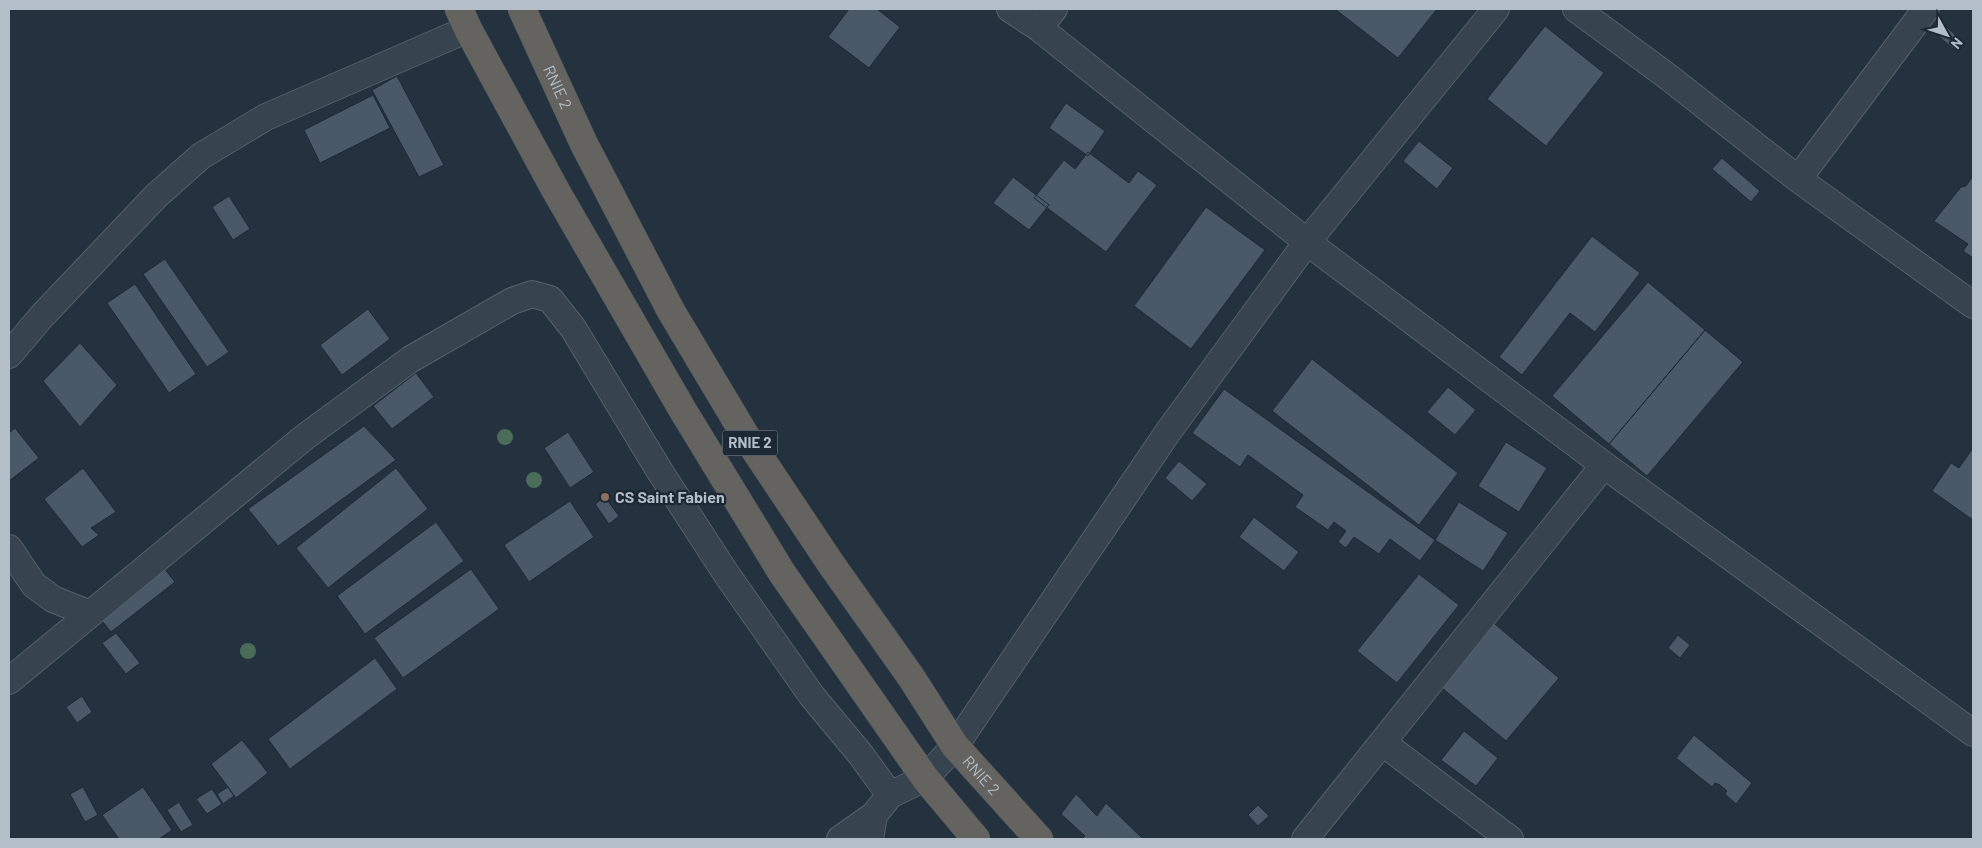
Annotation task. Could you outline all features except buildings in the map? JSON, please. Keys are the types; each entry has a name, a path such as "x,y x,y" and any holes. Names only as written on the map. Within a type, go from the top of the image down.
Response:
{"highway":[{"name":"RNIE 2","path":"522,9 584,144 676,319 744,435 831,564 911,677 955,746 1039,839"},
{"name":"RNIE 2","path":"463,19 566,208 682,409 782,573 925,778 976,839"}],"street":[{"path":"1010,9 1047,18 1308,242 1604,465 1973,733"},
{"path":"840,839 872,827 890,795 925,778 955,746 1168,432 1308,242 1496,9"},
{"path":"1576,9 1667,76 1798,179 1973,304"},
{"path":"1798,179 1926,9"},
{"path":"9,356 42,316 156,196 201,156 266,117 463,19"},
{"path":"9,681 306,436 411,358 512,301 532,294 550,299 573,328 659,470 727,575 812,696 861,755 890,795"},
{"path":"1305,839 1604,465"},
{"path":"9,548 34,585 53,599 90,614"},
{"path":"1383,743 1510,839"}],"place":[{"name":"CS Saint Fabien","path":"605,497"}]}
